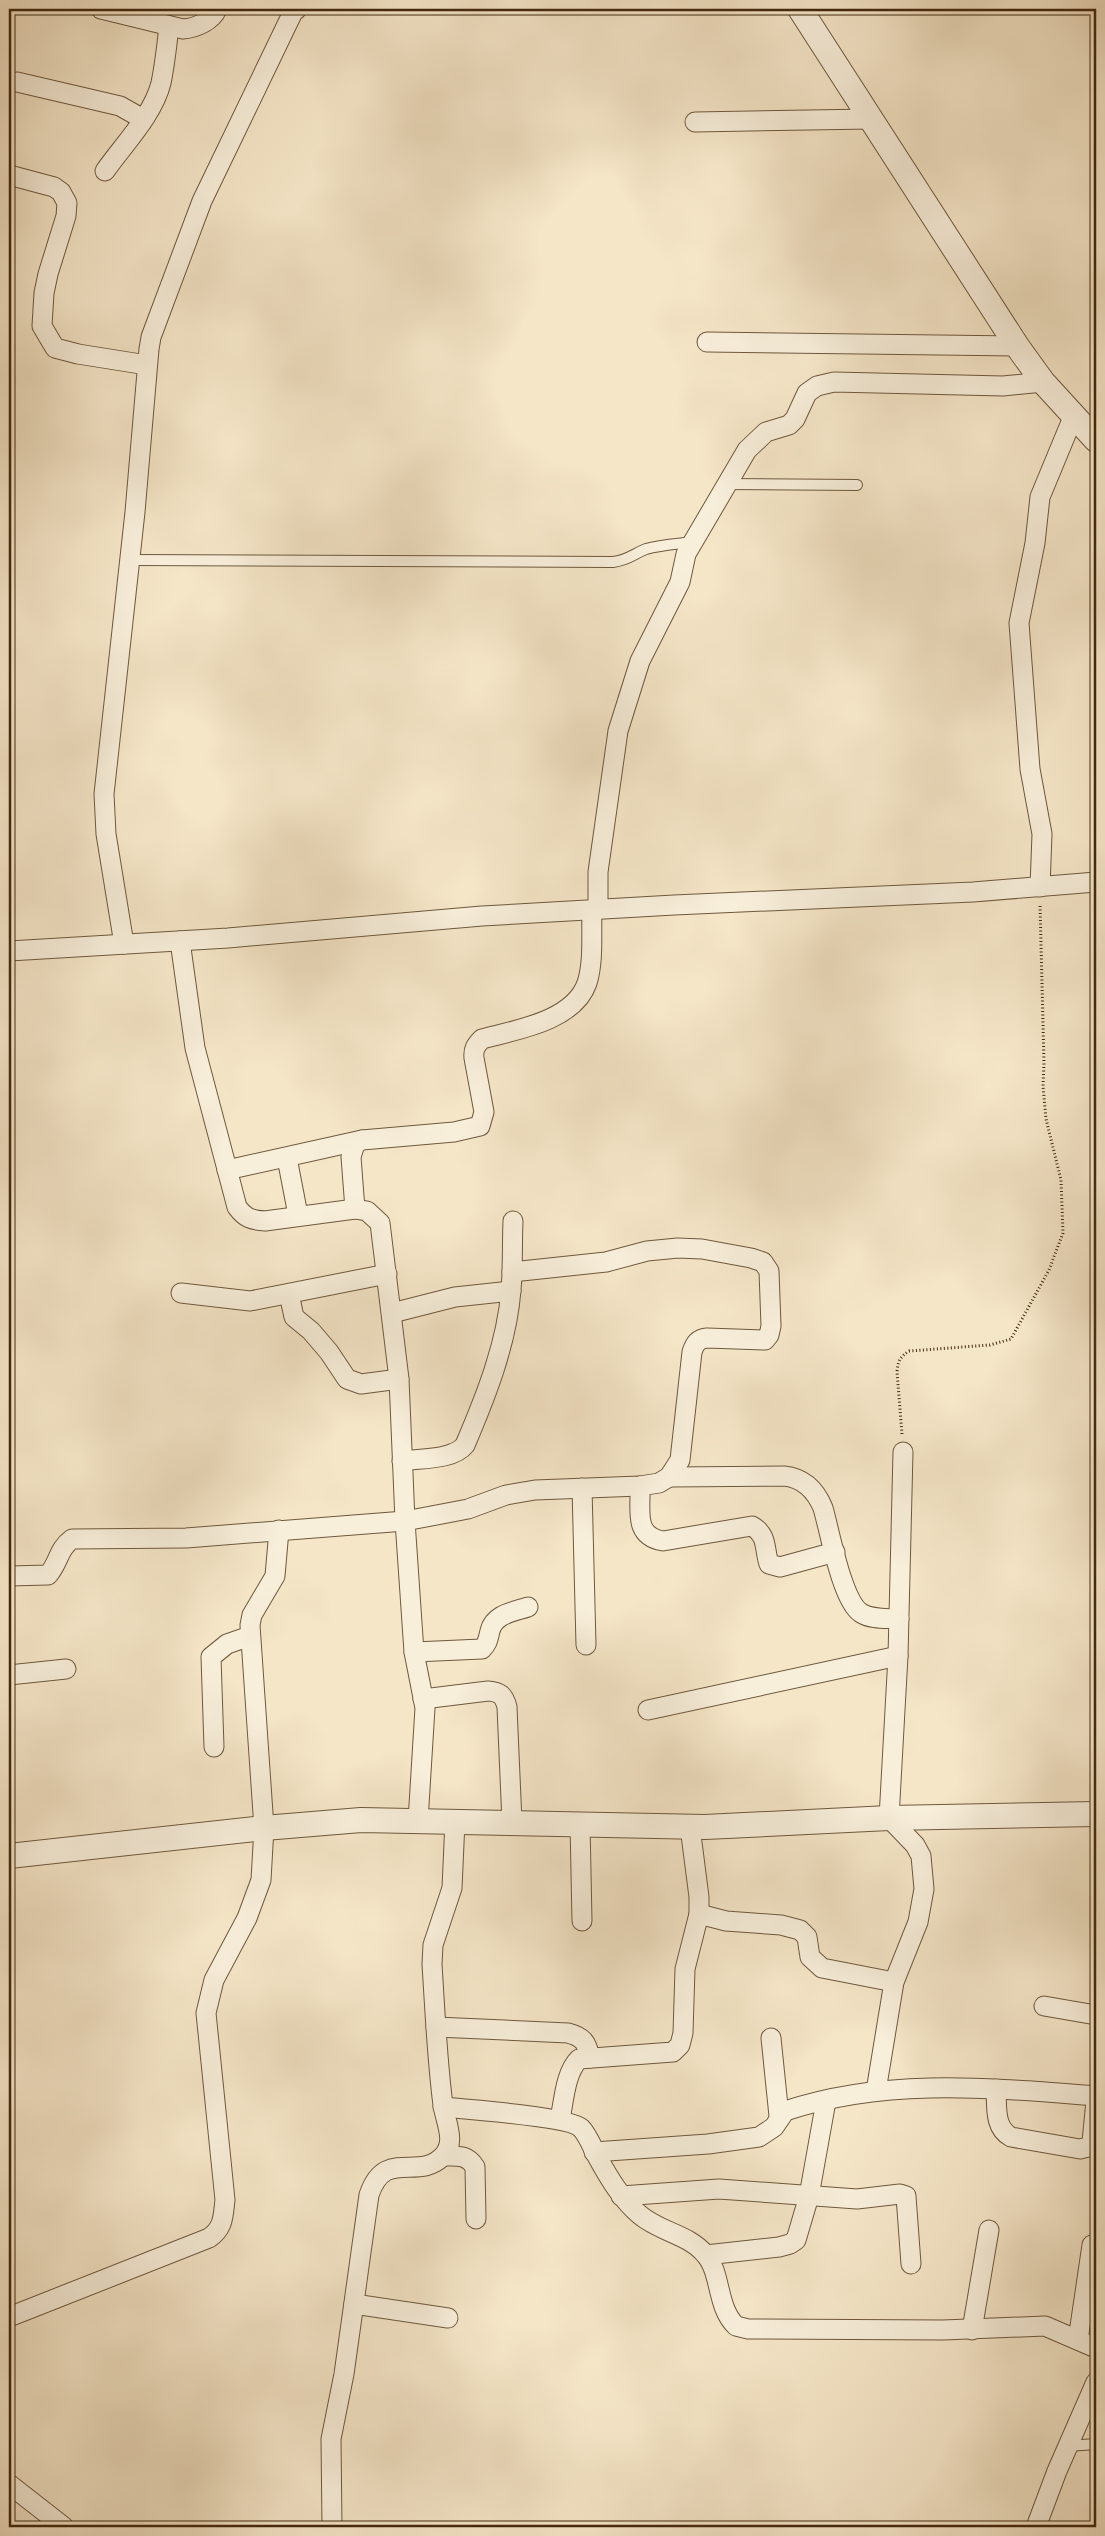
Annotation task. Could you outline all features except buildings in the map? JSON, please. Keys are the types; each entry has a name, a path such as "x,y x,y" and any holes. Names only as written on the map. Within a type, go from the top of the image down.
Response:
{"street":[{"path":"101,9 170,26 192,28 212,18 217,9"},
{"path":"124,944 106,834 104,794 151,337 202,201 293,12 297,9"},
{"path":"800,9 1017,346 1044,382 1096,440"},
{"path":"105,171 143,119 161,84 170,26"},
{"path":"17,82 120,106 143,119"},
{"path":"696,122 871,119"},
{"path":"9,175 54,187 61,192 67,202 66,216 48,274 42,326 55,348 78,354 147,365"},
{"path":"707,342 1017,346"},
{"path":"227,1170 362,1140 454,1132 480,1126 484,1112 474,1058 476,1045 482,1039 553,1016 576,1001 586,983 589,970 598,872 618,731 640,661 680,582 686,554 747,450 766,432 789,425 796,419 807,393 817,386 834,382 1004,386 1044,382"},
{"path":"1040,887 1042,834 1030,769 1019,623 1036,543 1040,497 1074,415"},
{"path":"9,951 595,909 973,892 1096,882"},
{"path":"180,940 190,1027 237,1207 244,1216 252,1220 265,1221 298,1215 355,1209 368,1211 380,1224 399,1379 405,1522 414,1652 424,1699 424,1732 418,1821"},
{"path":"355,1209 351,1151 355,1144 362,1140"},
{"path":"287,1158 298,1215"},
{"path":"402,1461 448,1455 460,1451 465,1445 488,1390 508,1313 511,1291 513,1221"},
{"path":"9,1576 48,1575 56,1566 63,1545 72,1539 116,1537 159,1540 405,1522 468,1509 506,1495 535,1490 640,1486 659,1483 669,1477 680,1460 694,1344 700,1339 707,1338 765,1340 769,1335 771,1326 769,1271 763,1262 702,1249 678,1248 647,1251 606,1262 512,1272"},
{"path":"181,1293 242,1302 387,1274"},
{"path":"392,1313 455,1297 511,1291"},
{"path":"288,1294 294,1317 311,1331 329,1352 347,1379 361,1384 399,1379"},
{"path":"876,2091 894,1982 918,1922 924,1889 921,1856 915,1845 889,1818 898,1656 903,1452"},
{"path":"669,1477 793,1477 810,1487 819,1499 845,1589 853,1606 862,1614 874,1618 899,1619"},
{"path":"640,1486 642,1528 647,1536 654,1539 663,1540 752,1526 761,1531 770,1564 780,1567 835,1552"},
{"path":"582,1488 586,1645"},
{"path":"9,2318 176,2253 209,2238 220,2227 225,2200 206,2013 207,2000 214,1980 253,1905 261,1880 264,1828 250,1636 252,1615 275,1576 279,1530"},
{"path":"414,1652 482,1649 488,1644 492,1624 497,1618 528,1607"},
{"path":"214,1747 211,1656 227,1644 250,1636"},
{"path":"648,1710 898,1656"},
{"path":"9,1675 66,1669"},
{"path":"424,1699 488,1691 498,1692 504,1697 507,1707 512,1822"},
{"path":"9,1856 264,1828 361,1820 690,1827 889,1818 1096,1814"},
{"path":"332,2527 331,2439 344,2374 370,2195 374,2181 389,2169 423,2166 434,2163 444,2156 449,2146 443,2107 436,2026 433,1945 452,1888 455,1821"},
{"path":"580,1824 582,1921"},
{"path":"560,2119 574,2065 579,2060 673,2052 680,2045 683,2034 685,1968 699,1914 700,1897 690,1827"},
{"path":"699,1914 726,1921 781,1925 800,1930 807,1937 810,1957 822,1968 894,1982"},
{"path":"1044,2006 1096,2015"},
{"path":"436,2026 568,2033 583,2038 588,2046 590,2058"},
{"path":"771,2038 779,2116"},
{"path":"594,2152 708,2144 759,2137 774,2127 779,2116 785,2111 876,2091 906,2087 996,2089 1096,2096"},
{"path":"996,2089 998,2124 1003,2132 1011,2137 1080,2149 1088,2147 1092,2142 1096,2101"},
{"path":"706,2255 790,2244 796,2240 809,2196 826,2101"},
{"path":"443,2107 560,2119 581,2128 622,2196 639,2215 652,2224 682,2237 706,2255 725,2310 736,2326 748,2328 972,2330 1045,2326 1096,2348"},
{"path":"444,2156 463,2156 470,2160 475,2167 476,2219"},
{"path":"622,2196 719,2190 857,2199 900,2194 906,2196 911,2264"},
{"path":"972,2330 989,2230"},
{"path":"1078,2340 1092,2246"},
{"path":"354,2304 448,2318"},
{"path":"1036,2527 1096,2382"},
{"path":"9,2484 64,2527"}],"lane":[{"path":"726,484 857,485"},
{"path":"129,560 613,562 630,559 643,550 693,542"},
{"path":"1068,2446 1096,2444"}],"path":[{"path":"903,1452 897,1372 898,1362 902,1356 909,1351 990,1345 1011,1339 1049,1270 1063,1233 1061,1180 1046,1119 1043,1086 1040,887"}]}
